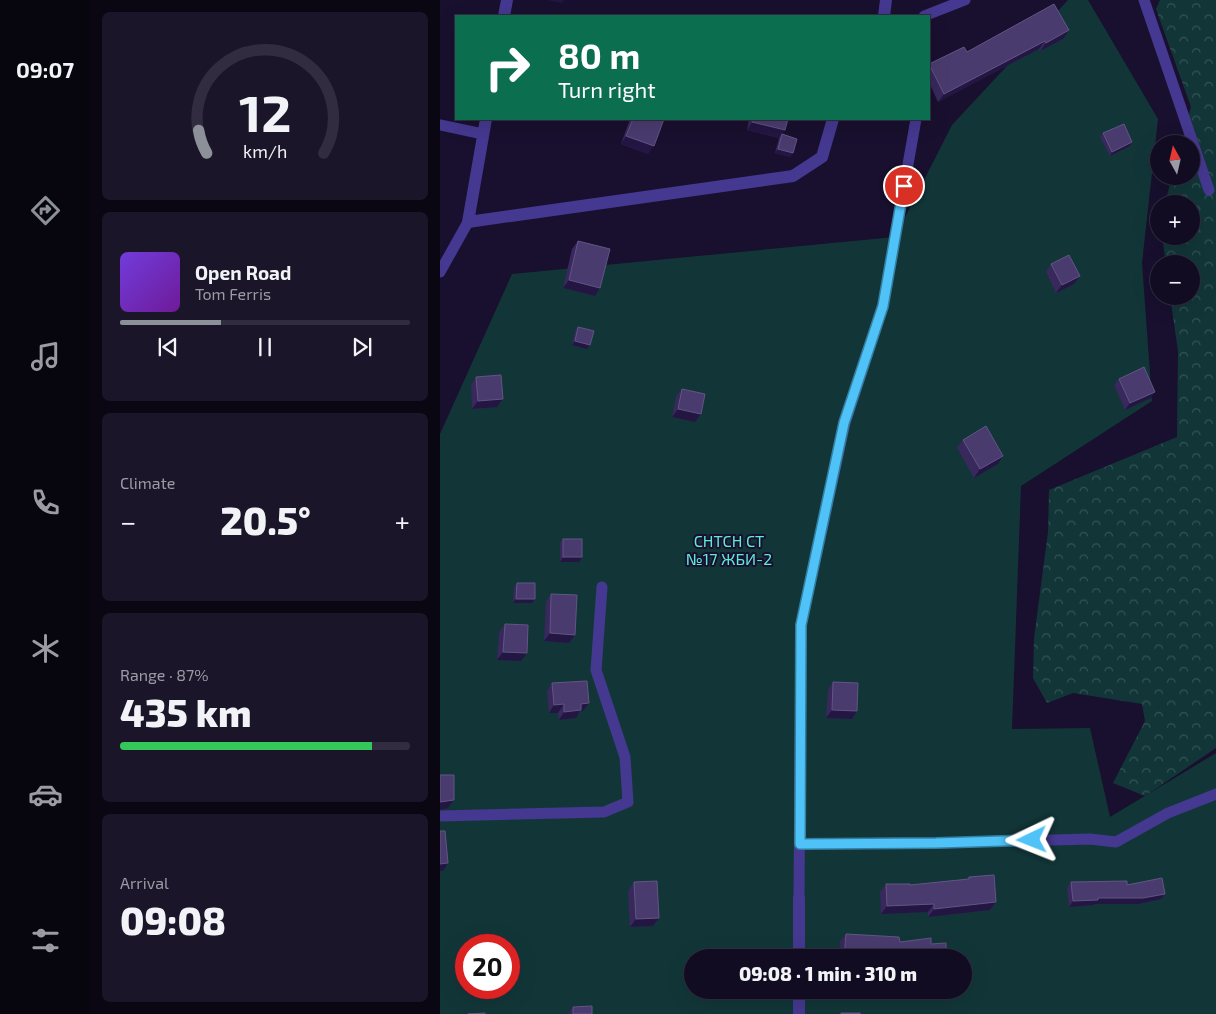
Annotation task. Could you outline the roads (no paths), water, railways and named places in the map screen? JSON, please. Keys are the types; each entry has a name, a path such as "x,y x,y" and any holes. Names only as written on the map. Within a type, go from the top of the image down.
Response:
{"street":[{"path":"504,15 507,0"},
{"path":"884,15 886,0"},
{"path":"486,120 468,222 793,176 822,157 833,120"},
{"path":"799,898 799,949"},
{"path":"799,999 799,1014"}],"lane":[{"path":"927,15 965,0"},
{"path":"1144,0 1208,190"},
{"path":"799,898 801,625 844,423 883,306 916,120"},
{"path":"440,125 483,134"},
{"path":"440,272 468,222"},
{"path":"440,816 604,812 628,802 625,757 596,670 602,587"},
{"path":"800,844 1090,839 1116,842 1168,813 1216,794"}],"park label":[{"name":"СНТСН СТ №17 ЖБИ-2","path":"729,550"}]}
